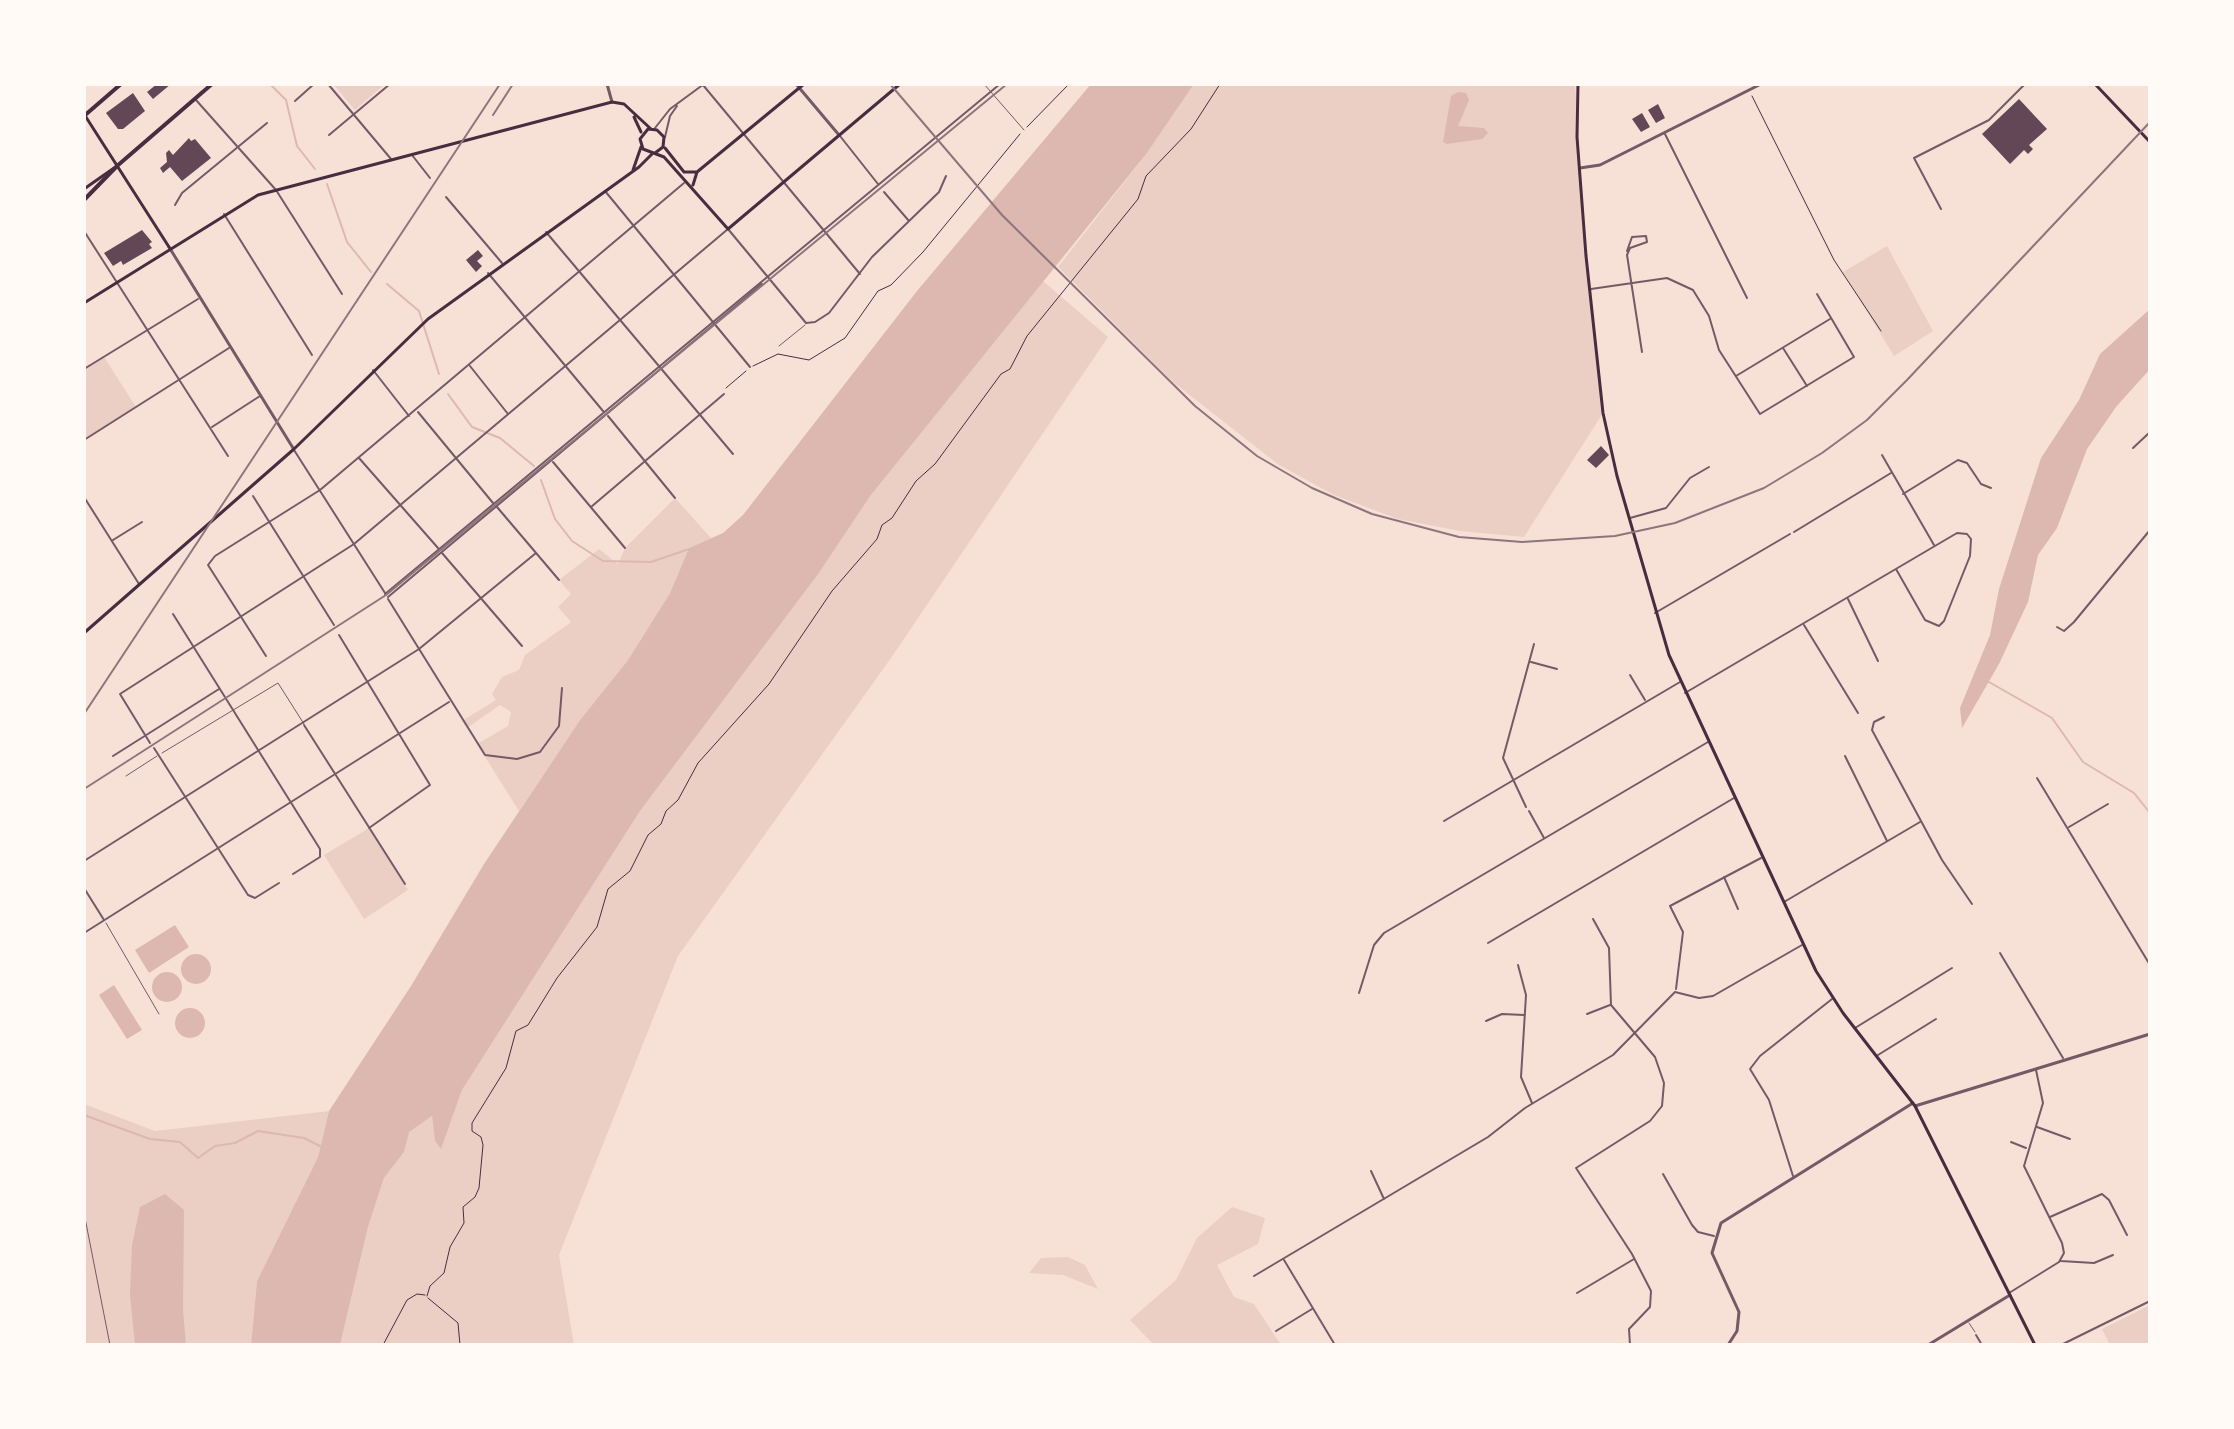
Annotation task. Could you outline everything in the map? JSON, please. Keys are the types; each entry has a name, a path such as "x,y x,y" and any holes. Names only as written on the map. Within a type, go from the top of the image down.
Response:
{"highway":[{"path":"84,115 121,84"},
{"path":"84,200 117,166 212,84"}],"main road":[{"path":"641,147 664,157 728,229 900,84"},
{"path":"1578,84 1580,168 1603,413 1628,519 1655,613 1680,682 1803,944 1833,998 1914,1105 2035,1345"},
{"path":"2095,84 2150,142"},
{"path":"695,189 692,181 697,172 800,85"},
{"path":"84,303 224,214 276,190 612,102 624,104 652,129 665,142 684,172 697,172"},
{"path":"633,114 641,136 641,147 633,170"},
{"path":"84,115 169,247"},
{"path":"641,136 652,129"},
{"path":"84,633 294,449 428,319 633,170 665,142"},
{"path":"84,189 117,166"}],"street":[{"path":"295,101 314,84"},
{"path":"328,84 391,159"},
{"path":"329,135 390,84"},
{"path":"607,84 612,102"},
{"path":"386,596 1000,84"},
{"path":"1580,168 1600,165 1761,84"},
{"path":"1941,209 1914,158 1989,120 2025,84"},
{"path":"652,129 703,85 860,274"},
{"path":"800,85 878,184"},
{"path":"887,86 892,91"},
{"path":"195,99 276,190 342,294"},
{"path":"665,142 670,116 680,102"},
{"path":"175,205 182,193 267,123"},
{"path":"1664,133 1747,298"},
{"path":"411,154 430,178"},
{"path":"150,743 120,694 354,544 728,229 806,323 819,320 829,313 872,257 942,189 946,176"},
{"path":"266,656 208,565 215,556 320,490 687,181"},
{"path":"604,191 750,367"},
{"path":"884,192 910,222"},
{"path":"446,197 502,263"},
{"path":"224,214 312,355"},
{"path":"84,231 228,456"},
{"path":"546,232 733,454"},
{"path":"1627,251 1644,245 1646,236 1632,237 1627,251 1642,352"},
{"path":"169,247 229,348 485,755 505,759 529,758 540,752 559,726 562,688"},
{"path":"488,273 675,498"},
{"path":"1590,289 1667,278 1693,290 1702,301 1719,350 1760,414 1854,357 1817,294"},
{"path":"84,369 199,298"},
{"path":"1735,376 1831,318"},
{"path":"1783,347 1807,386"},
{"path":"84,440 229,348"},
{"path":"469,365 508,414"},
{"path":"373,370 410,417"},
{"path":"591,507 724,394"},
{"path":"211,428 260,396"},
{"path":"417,411 559,580"},
{"path":"2133,448 2150,432"},
{"path":"1882,455 1935,546"},
{"path":"359,458 522,646"},
{"path":"551,459 625,548"},
{"path":"1903,494 1958,460 1967,463 1981,484 1991,488"},
{"path":"1628,519 1666,508 1687,481 1709,467"},
{"path":"1655,613 1891,473"},
{"path":"253,496 334,625"},
{"path":"84,497 139,585"},
{"path":"112,540 142,522"},
{"path":"2057,627 2064,631 2074,622 2150,530"},
{"path":"1685,693 1935,546 1961,532 1967,534 1972,542 1946,617 1939,626 1925,620 1896,569"},
{"path":"84,861 419,649 536,553"},
{"path":"1847,598 1878,661"},
{"path":"173,614 292,802 321,854 293,874"},
{"path":"1803,624 1858,713"},
{"path":"339,635 430,785 369,828"},
{"path":"1526,807 1511,780 1503,755 1534,644"},
{"path":"1530,661 1557,669"},
{"path":"1630,675 1646,701"},
{"path":"1444,821 1680,682"},
{"path":"113,756 220,688"},
{"path":"84,933 450,701"},
{"path":"1884,717 1874,722 1872,730 1920,822 1972,904"},
{"path":"304,724 405,884"},
{"path":"1359,993 1374,945 1384,933 1708,742"},
{"path":"154,748 184,798 253,898 279,883"},
{"path":"1845,756 1887,842"},
{"path":"2037,778 2150,965"},
{"path":"1488,943 1734,798"},
{"path":"2068,828 2108,804"},
{"path":"1529,811 1544,838"},
{"path":"1783,902 1920,822"},
{"path":"1254,1276 1488,1137 1532,1103 1613,1055 1675,992 1683,932 1670,906 1762,858"},
{"path":"1723,876 1738,909"},
{"path":"84,888 104,920"},
{"path":"1593,919 1609,948 1611,1005 1636,1033 1661,1069 1664,1083 1662,1106 1645,1125 1576,1168 1635,1258 1652,1298 1647,1312 1629,1329 1630,1345"},
{"path":"1675,992 1699,998 1713,996 1803,944"},
{"path":"2000,953 2064,1061"},
{"path":"1518,965 1526,995 1521,1077 1532,1103"},
{"path":"1855,1028 1952,968"},
{"path":"1793,1176 1769,1100 1750,1069 1760,1056 1833,998"},
{"path":"1587,1014 1611,1005"},
{"path":"1486,1021 1502,1014 1525,1015"},
{"path":"1878,1055 1936,1019"},
{"path":"1728,1345 1737,1331 1739,1312 1712,1253 1714,1236 1721,1223 1734,1213 1914,1105 2150,1034"},
{"path":"2036,1069 2043,1097 2027,1149 2025,1172 2064,1248 2060,1261"},
{"path":"2036,1126 2070,1139"},
{"path":"2011,1142 2027,1149"},
{"path":"1371,1171 1384,1199"},
{"path":"1663,1174 1692,1225 1698,1232 1714,1236"},
{"path":"2049,1217 2102,1194 2109,1200 2127,1235"},
{"path":"1928,1345 2060,1261 2094,1263 2113,1255"},
{"path":"1577,1293 1635,1258"},
{"path":"1283,1259 1335,1345"},
{"path":"2061,1345 2150,1301"},
{"path":"1276,1331 1313,1309"},
{"path":"1976,1335 1982,1345"}],"lane":[{"path":"984,84 1024,130"},
{"path":"779,346 806,323"},
{"path":"126,776 278,683 304,724"},
{"path":"104,920 159,1014"},
{"path":"84,1213 110,1345"},
{"path":"1968,1320 1976,1335"}],"path":[{"path":"724,394 724,390 750,367 778,354 809,360 845,338 878,291 891,285 923,252 1024,130 1069,84"},
{"path":"427,1296 430,1286 446,1268 450,1247 464,1223 463,1207 475,1197 479,1188 483,1145 481,1137 472,1131 472,1123 506,1068 516,1031 528,1025 557,978 597,927 608,889 630,871 648,835 661,824 698,763 769,684 832,591 877,539 882,525 892,518 916,481 935,464 1001,374 1010,369 1027,336 1138,199 1146,176 1191,129 1220,84"},
{"path":"1749,91 1842,272 1881,331"},
{"path":"383,1345 407,1300 417,1294 427,1296 458,1323 460,1345"}],"shaded area":[{"path":"333,84 385,84 355,110"},
{"path":"1091,84 1194,84 1147,153 871,495 819,573 640,811 462,1090 441,1149 435,1141 432,1116 409,1132 404,1152 384,1178 368,1227 340,1345 251,1345 257,1281 318,1157 329,1111 411,986 484,864 580,720 628,660 670,593 689,548 723,533 743,515 917,291"},
{"path":"1194,84 1575,84 1585,246 1603,413 1524,537 1460,531 1398,519 1334,495 1279,465 1173,382 1058,267 1147,153"},
{"path":"1458,92 1466,93 1469,100 1458,126 1484,128 1488,133 1482,139 1447,144 1443,142 1451,96"},
{"path":"1887,246 1933,331 1894,356 1843,272"},
{"path":"1043,281 1108,337 891,658 678,956 559,1255 574,1345 340,1345 368,1227 384,1178 404,1152 408,1132 432,1116 435,1141 441,1148 462,1090 640,811 819,573 871,495"},
{"path":"2150,309 2150,369 2116,407 2087,449 2057,528 2038,555 2028,602 1999,664 1962,728 1960,708 1990,635 1999,589 2041,458 2079,400 2100,354"},
{"path":"104,357 136,407 84,440 84,369"},
{"path":"675,498 711,538 689,548 670,593 628,660 580,720 519,811 477,744 508,726 511,712 500,705 467,728 462,721 496,700 492,694 502,677 519,670 525,655 571,622 558,607 571,594 559,580 599,549 618,564 625,548"},
{"path":"369,828 408,890 364,919 324,855"},
{"path":"175,925 189,947 149,973 135,950"},
{"path":"196,954 207,958 211,969 207,980 196,984 185,980 181,969 185,958"},
{"path":"167,972 178,976 182,987 178,998 167,1002 156,998 152,987 156,976"},
{"path":"114,985 142,1030 127,1039 99,995"},
{"path":"190,1008 201,1012 205,1023 201,1034 190,1038 179,1034 175,1023 179,1012"},
{"path":"84,1104 155,1131 329,1111 318,1157 257,1281 251,1345 84,1345"},
{"path":"165,1194 184,1210 183,1310 186,1345 135,1345 130,1295 132,1245 140,1207"},
{"path":"1232,1207 1265,1218 1258,1244 1217,1265 1234,1297 1254,1304 1281,1345 1154,1345 1130,1320 1176,1280 1197,1238"},
{"path":"1068,1257 1085,1265 1098,1289 1063,1275 1029,1273 1041,1258"},
{"path":"2150,1305 2150,1345 2110,1345 2102,1329"}],"building":[{"path":"157,84 171,84 153,99 147,92"},
{"path":"133,93 145,111 123,129 118,129 106,113"},
{"path":"2019,99 2047,129 2029,145 2033,149 2028,154 2024,150 2010,164 1982,134"},
{"path":"1658,104 1665,118 1656,123 1648,110"},
{"path":"1642,113 1650,127 1641,132 1632,119"},
{"path":"189,138 191,141 195,139 211,158 182,181 170,167 163,173 160,168 167,162 166,153 169,150 173,155"},
{"path":"142,230 152,242 149,244 152,248 123,265 121,261 113,266 104,253"},
{"path":"478,250 483,256 477,261 482,266 476,272 466,260"},
{"path":"1601,446 1609,455 1596,468 1587,460"}],"waterway":[{"path":"270,84 286,100 297,146 315,169"},
{"path":"327,184 347,242 371,272"},
{"path":"387,284 419,311 439,374"},
{"path":"448,394 472,427 500,438 534,466"},
{"path":"541,480 555,519 572,541 603,561 651,562 689,549"},
{"path":"1989,682 2052,718 2083,762 2134,793 2150,813"},
{"path":"84,1115 150,1139 180,1142 198,1158 215,1146 235,1143 258,1131 304,1138 322,1147"}],"railway":[{"path":"84,714 500,84"},
{"path":"493,115 513,84"},
{"path":"890,84 1002,215 1195,406 1257,456 1312,488 1372,514 1459,537 1522,542 1615,536 1675,523 1764,488 1822,453 1867,420 1907,380 2150,122"},
{"path":"84,789 386,595 1007,84"}]}
